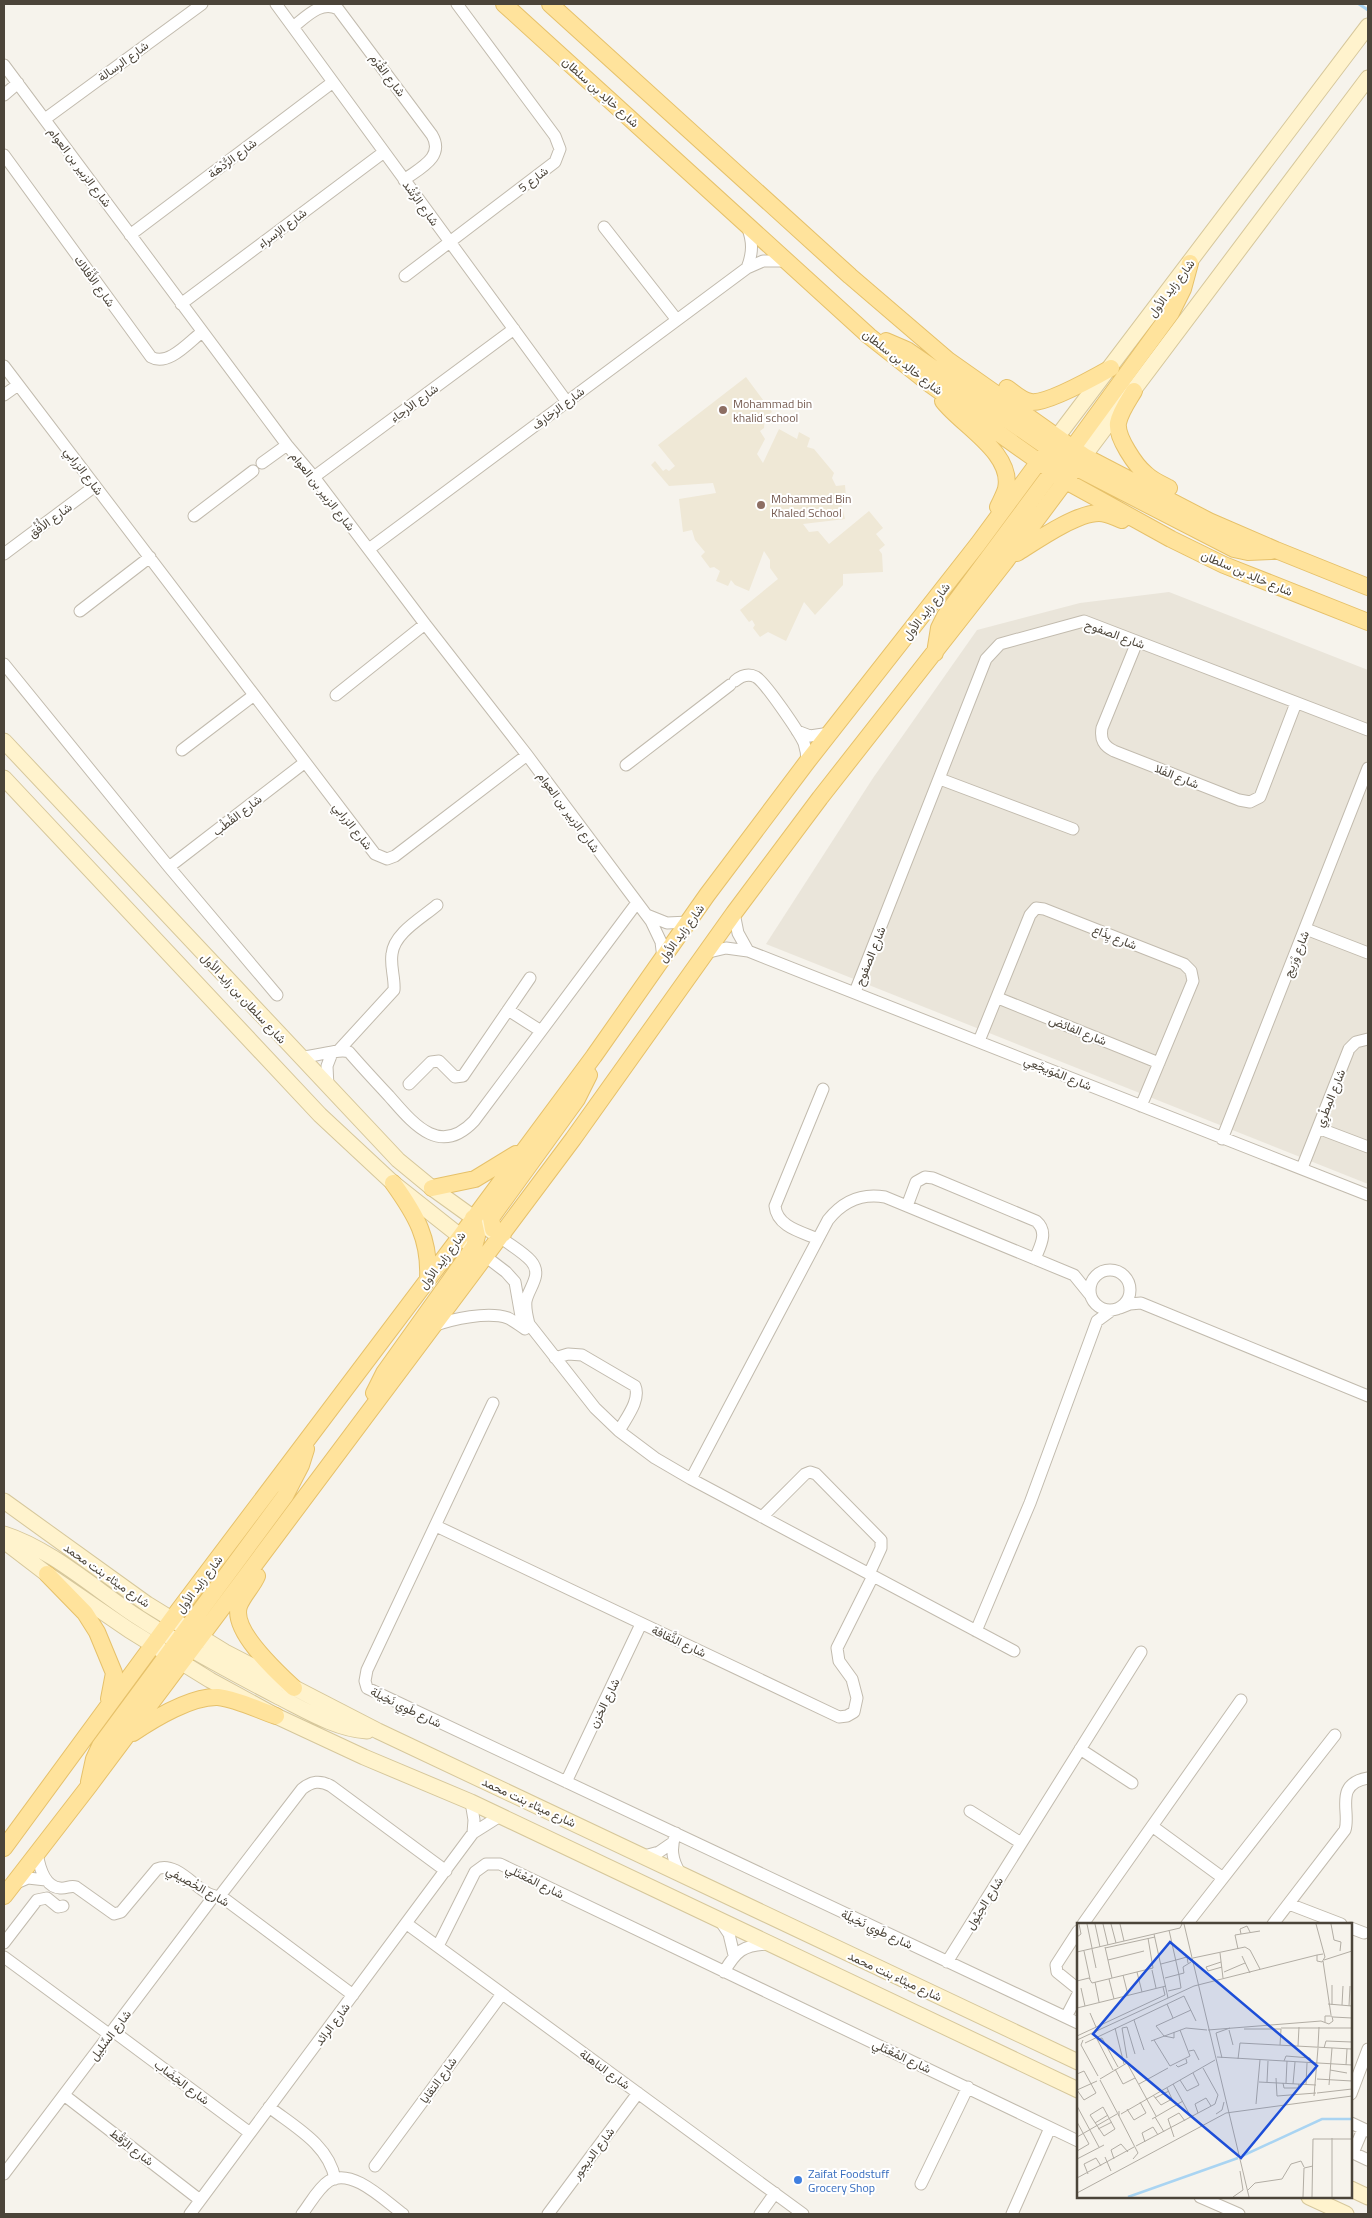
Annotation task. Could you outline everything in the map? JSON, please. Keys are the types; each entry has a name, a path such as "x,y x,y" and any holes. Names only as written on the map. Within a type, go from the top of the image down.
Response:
{"main road":[{"name":"شارع خالِد بن سلطان","path":"504,4 869,336 931,385 1038,463 1064,459 1276,550 1368,587"},
{"name":"شارع خالِد بن سلطان","path":"550,4 843,270 1064,459 1171,539 1276,587 1368,622"},
{"name":"شارع زايد الأول","path":"8,1891 123,1740 188,1639 262,1554 433,1326 480,1252 501,1236 579,1132 734,912 820,798 935,654 1005,562 1064,459 1111,368 1368,26"},
{"name":"شارع زايد الأول","path":"1064,459 1134,391 1368,78"},
{"path":"935,654 935,640 945,616 1064,459 1171,313 1182,289 1190,263"},
{"path":"869,336 883,339 907,350 1064,459 1220,544 1248,552 1276,550"},
{"path":"948,360 979,370 1020,398 1032,402 1044,400 1077,386 1111,368"},
{"path":"931,385 956,417 991,446 1006,476 1004,495 978,544"},
{"path":"1134,391 1118,423 1125,446 1146,475 1190,498 1200,508 1208,521"},
{"name":"شارع زايد الأول","path":"4,1848 162,1632 528,1146 807,762 978,544 1038,463"},
{"path":"1005,562 1048,533 1093,514 1106,514 1171,539"},
{"name":"شارع سلطان بن زايد الأول","path":"7,750 398,1160 432,1188 501,1236"},
{"name":"شارع سلطان بن زايد الأول","path":"4,778 300,1095 393,1183 480,1252"},
{"path":"501,1236 493,1229 491,1218 583,1089 594,1056"},
{"path":"432,1188 475,1178 501,1165 528,1146"},
{"path":"393,1183 410,1209 423,1237 429,1259 428,1279"},
{"path":"369,1412 372,1399 384,1373 480,1252 473,1218"},
{"path":"188,1639 285,1496 301,1465 311,1434"},
{"name":"شارع ميثاء بنت محمد","path":"4,1501 103,1573 162,1632 174,1658 276,1716 364,1757 471,1802 1077,2090"},
{"path":"4,1534 51,1557 162,1632 188,1639 218,1665 317,1716 353,1729 378,1731"},
{"name":"شارع ميثاء بنت محمد","path":"4,1540 47,1574 162,1632"},
{"path":"262,1554 259,1573 241,1602 238,1612 255,1648 294,1688"},
{"path":"47,1574 85,1613 97,1632 114,1673 108,1705"},
{"path":"162,1632 188,1639"},
{"name":"شارع ميثاء بنت محمد","path":"188,1639 294,1688 378,1731 1077,2062"},
{"path":"89,1786 94,1759 100,1746 174,1658"},
{"path":"123,1740 162,1715 209,1698 224,1698 276,1716"},
{"path":"1352,2189 1368,2197"},
{"path":"1311,2198 1346,2214"}],"street":[{"name":"شارع الرسالة","path":"45,119 202,4"},
{"name":"شارع الرُّشْد","path":"276,4 567,402"},
{"name":"شارع 5","path":"405,276 555,162 560,149 555,136 457,4"},
{"name":"شارع القُرْم","path":"294,27 322,6 333,6 338,9 432,134 437,147 435,154 431,160 404,180"},
{"name":"شارع الزبير بن العوام","path":"4,65 287,445 314,477 527,755 636,904 646,914 658,935 663,958"},
{"name":"شارع الرُّدْهَة","path":"130,235 333,82"},
{"path":"4,95 18,83"},
{"name":"شارع الإسراء","path":"181,304 384,152"},
{"name":"شارع الأَفْلاك","path":"4,155 151,357 159,361 167,359 202,332"},
{"path":"746,224 752,241 752,250 747,268"},
{"path":"604,227 677,320"},
{"name":"شارع الزخارف","path":"368,549 747,268 772,260 789,262"},
{"name":"شارع الأرجاء","path":"314,477 514,329"},
{"name":"شارع الزرابي","path":"4,366 254,694 304,763 372,851 378,856 387,859 395,856 527,755"},
{"path":"4,395 18,385"},
{"path":"194,516 287,445"},
{"name":"شارع الأُفُق","path":"4,554 95,486"},
{"path":"80,611 150,557"},
{"name":"شارع الصفوح","path":"856,992 986,659 1000,644 1084,622 1368,730"},
{"path":"336,695 425,624"},
{"name":"شارع الفَلا","path":"1137,642 1102,728 1103,742 1114,751 1244,802 1255,801 1263,792 1296,703"},
{"path":"4,664 169,867 277,995"},
{"path":"626,765 744,675 761,680 796,731 806,749 807,762"},
{"path":"182,750 254,694"},
{"path":"796,731 810,736 830,733"},
{"name":"شارع القُطُب","path":"169,867 304,763"},
{"name":"شارع وْرَيج","path":"1222,1138 1368,768"},
{"path":"940,779 1073,829"},
{"path":"300,1057 335,1051 349,1052 420,1130 439,1136 449,1136 467,1128 636,904"},
{"path":"328,1087 327,1066 335,1051 394,990 395,979 392,954 397,941 402,934 437,906"},
{"name":"شارع يِذَاع","path":"979,1042 1030,915 1036,908 1044,909 1184,964 1191,971 1194,981 1141,1106"},
{"path":"734,912 738,933 748,951"},
{"name":"شارع الزبير بن العوام","path":"646,914 667,922 689,922"},
{"path":"1306,928 1368,953"},
{"name":"شارع المُوَيجْعِي","path":"704,953 726,948 748,951 1368,1195"},
{"path":"409,1084 430,1062 439,1061 456,1076 464,1076 530,978"},
{"name":"شارع الفائض","path":"998,998 1159,1062"},
{"path":"508,1010 541,1031"},
{"name":"شارع المِطْرِي","path":"1302,1168 1349,1049 1356,1042 1368,1039"},
{"path":"818,1239 784,1224 777,1216 775,1206 823,1089"},
{"path":"1318,1128 1368,1147"},
{"path":"906,1206 916,1182 925,1177 933,1178 1036,1221 1042,1229 1044,1237 1035,1259"},
{"path":"692,1479 818,1239 837,1209 848,1201 874,1195 886,1197 1074,1275 1105,1270 1118,1271 1128,1279 1130,1286 1141,1303"},
{"path":"501,1236 534,1266 536,1278 526,1302 529,1324 595,1408 619,1430 655,1458 692,1479 1014,1651"},
{"path":"480,1252 506,1272 515,1282 520,1316 527,1330"},
{"path":"976,1631 1030,1503 1097,1321 1091,1283 1099,1272"},
{"path":"1074,1275 1101,1308 1116,1309 1130,1304 1141,1303 1368,1396"},
{"path":"1097,1321 1129,1298 1130,1286"},
{"path":"433,1326 456,1320 508,1318 527,1330 555,1358"},
{"path":"555,1358 568,1354 582,1355 634,1386 637,1393 636,1400 619,1430"},
{"name":"شارع طَوِي نَخِيلَة","path":"493,1403 367,1670 365,1685 370,1690 566,1782 674,1838 1072,2020"},
{"path":"762,1517 805,1474 810,1472 816,1474 881,1540 881,1548 871,1575"},
{"name":"شارع الثَّقافة","path":"436,1526 826,1711 843,1717 854,1712 857,1698 852,1678 837,1656 838,1643 871,1575"},
{"name":"شارع الخزن","path":"566,1782 642,1624"},
{"name":"شارع الحِيُول","path":"947,1962 1141,1652"},
{"path":"1084,1923 1241,1700"},
{"path":"1188,1923 1335,1735"},
{"path":"1080,1749 1132,1783"},
{"path":"1274,1923 1345,1830 1347,1822 1345,1802 1349,1791 1358,1782 1368,1778"},
{"name":"شارع السِّلِيل","path":"4,2174 217,1896 302,1789 308,1784 316,1782 331,1786 446,1871"},
{"path":"471,1802 474,1820 473,1833"},
{"path":"970,1811 1021,1843"},
{"name":"شارع الرائد","path":"190,2214 473,1833 500,1816"},
{"path":"1152,1826 1222,1878"},
{"path":"644,1856 659,1852 674,1838"},
{"path":"674,1838 673,1859 680,1873"},
{"path":"37,1853 41,1870 46,1880"},
{"name":"شارع المُعْتَلي","path":"438,1946 474,1872 480,1867 493,1863 500,1864 1077,2141"},
{"name":"شارع الخْصِيفي","path":"8,1891 28,1878 46,1880 60,1888 76,1887 114,1914 121,1912 151,1874 162,1866 173,1870 217,1896 353,1995"},
{"path":"4,1943 37,1900 47,1898 58,1907 63,1906"},
{"path":"1289,1904 1338,1923"},
{"path":"721,1922 729,1934 734,1955"},
{"name":"شارع الناهلة","path":"407,1924 803,2214"},
{"path":"1352,1928 1364,1933"},
{"path":"1077,1933 1056,1965 1057,1972 1077,1988"},
{"path":"724,1972 734,1955 754,1946 768,1944"},
{"name":"شارع الخِضَاب","path":"4,1957 250,2133"},
{"name":"شارع التقايا","path":"375,2166 502,1994"},
{"path":"1072,2020 1077,1998"},
{"path":"1352,2091 1368,2049"},
{"path":"921,2184 968,2087"},
{"name":"شارع الديجور","path":"548,2214 638,2093"},
{"name":"شارع الرَّقْط","path":"64,2095 200,2200"},
{"path":"269,2107 320,2147 330,2161 335,2179"},
{"path":"1352,2124 1367,2131 1358,2155"},
{"path":"1012,2214 1050,2128"},
{"path":"302,2214 323,2186 335,2179 346,2177 358,2181 402,2214"},
{"path":"760,2214 775,2193"},
{"path":"1202,2198 1239,2214"}],"shaded area":[{"name":"Mohammed Bin Khaled School","path":"746,377 772,412 765,417 764,428 760,431 765,439 757,454 763,463 779,429 797,439 799,432 810,438 807,447 814,449 834,473 832,478 836,486 845,485 846,497 840,499 845,519 803,524 809,532 818,531 829,544 869,511 883,528 876,534 885,545 879,550 882,554 883,572 843,574 843,585 815,615 804,602 786,641 768,632 760,637 753,628 755,625 752,620 749,622 740,610 778,579 770,568 770,560 764,551 749,591 735,585 731,580 728,586 716,581 720,571 714,567 710,568 701,556 705,552 695,540 692,530 683,532 679,499 716,493 713,483 669,486 651,465 655,461 663,471 666,469 669,471 675,466 658,445"},
{"path":"1169,592 1368,670 1368,1184 766,944 873,778 977,630 1080,603"}],"waterway":[{"path":"1359,4 1368,10"}],"place":[{"name":"Mohammad bin khalid school","path":"723,410"},
{"name":"Mohammed Bin Khaled School","path":"761,505"},
{"name":"Zaifat Foodstuff Grocery Shop","path":"798,2180"}]}
